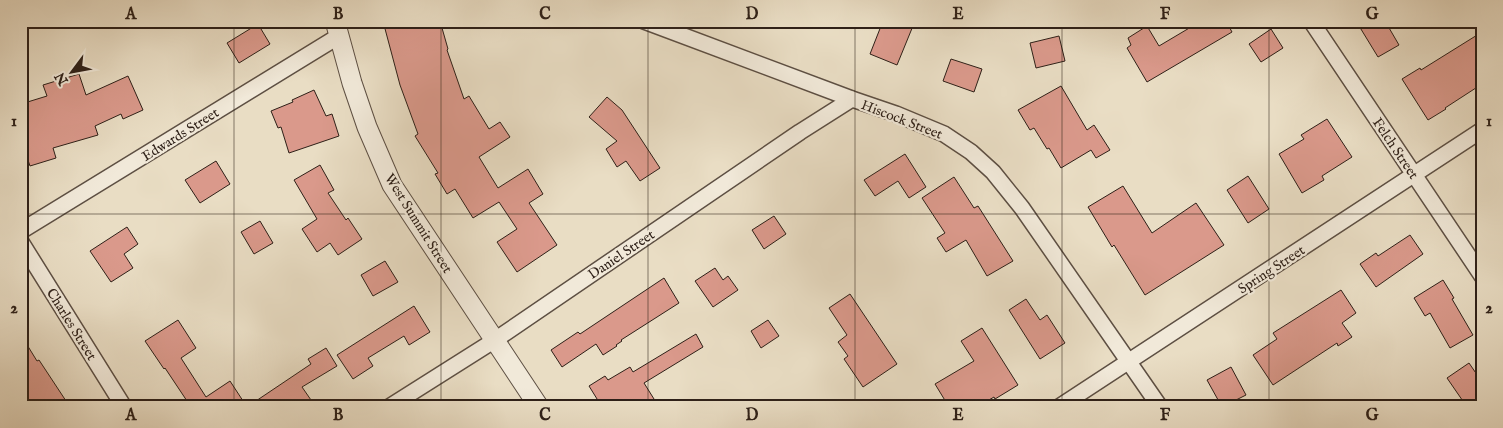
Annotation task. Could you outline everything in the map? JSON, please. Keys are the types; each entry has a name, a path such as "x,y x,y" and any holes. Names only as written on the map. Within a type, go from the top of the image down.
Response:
{"street":[{"name":"Hiscock Street","path":"644,21 896,114 944,134 971,152 993,172 1022,208 1160,407"},
{"name":"Felch Street","path":"1311,21 1482,276"},
{"name":"Edwards Street","path":"21,231 337,29"},
{"name":"West Summit Street","path":"337,29 367,127 392,185 539,407"},
{"name":"Daniel Street","path":"389,407 495,340 800,132 852,99"},
{"name":"Spring Street","path":"1059,407 1482,130"},
{"name":"Charles Street","path":"21,242 124,407"}],"building":[{"path":"395,21 440,21 447,50 464,99 469,96 489,129 500,122 510,137 479,157 498,188 528,169 543,194 529,203 557,245 517,272 497,242 517,229 499,202 473,218 455,189 447,194 435,174 438,173 415,136 418,134 400,85 384,25"},
{"path":"883,21 915,21 897,65 870,54"},
{"path":"1188,21 1226,21 1232,32 1147,82 1127,48 1131,45 1128,38 1147,26 1159,46 1191,27"},
{"path":"1356,21 1385,21 1399,45 1378,57"},
{"path":"258,24 270,44 239,63 227,43"},
{"path":"1271,29 1283,48 1261,62 1249,44"},
{"path":"1482,32 1482,84 1428,120 1402,79 1420,68 1421,70"},
{"path":"1059,36 1065,61 1036,68 1030,43"},
{"path":"951,59 982,69 974,92 943,81"},
{"path":"79,74 86,95 128,76 143,110 123,119 121,114 95,126 98,135 53,148 56,158 30,166 21,140 21,127 26,125 21,104 47,96 43,85"},
{"path":"1061,86 1087,130 1094,125 1110,150 1096,158 1091,150 1061,168 1034,128 1030,130 1018,110"},
{"path":"314,90 326,116 332,114 339,136 289,153 281,127 278,128 271,111 293,102 292,100"},
{"path":"607,97 622,110 660,168 640,181 626,161 617,167 606,149 617,141 589,117"},
{"path":"1327,119 1352,157 1322,176 1324,180 1302,193 1279,154 1304,139 1301,135"},
{"path":"905,154 926,187 909,198 898,181 875,196 864,180"},
{"path":"216,161 230,184 200,203 185,180"},
{"path":"320,165 334,190 328,193 346,220 348,218 362,239 338,255 330,243 317,252 302,229 317,219 294,180"},
{"path":"1248,176 1269,209 1248,223 1227,190"},
{"path":"954,177 974,208 978,206 1013,261 987,276 966,240 946,252 937,238 945,233 922,198"},
{"path":"1123,186 1152,233 1196,203 1224,245 1145,295 1114,245 1112,247 1088,207"},
{"path":"774,216 786,234 764,249 752,230"},
{"path":"260,221 273,243 254,254 241,232"},
{"path":"127,227 138,244 124,254 133,268 111,282 90,251"},
{"path":"1410,235 1423,254 1376,287 1360,264 1376,253 1378,256"},
{"path":"385,261 398,282 373,296 361,275"},
{"path":"715,268 723,280 728,276 738,290 713,307 695,281"},
{"path":"664,278 679,303 621,340 617,346 603,355 596,344 562,367 551,350 578,332 580,334"},
{"path":"1443,280 1473,335 1450,348 1430,313 1425,316 1414,298"},
{"path":"1341,290 1356,313 1342,323 1352,337 1338,346 1337,343 1273,385 1253,355 1277,339 1273,333"},
{"path":"850,294 897,364 863,387 844,359 848,356 838,342 847,335 829,308"},
{"path":"1026,299 1040,320 1047,315 1065,343 1040,359 1009,310"},
{"path":"414,306 430,332 409,345 404,336 368,358 373,366 353,379 337,355"},
{"path":"178,320 196,348 181,358 206,397 230,381 247,407 191,407 145,341"},
{"path":"768,320 779,336 761,348 751,331"},
{"path":"982,328 1018,385 977,407 949,407 935,384 974,361 961,341"},
{"path":"696,334 703,347 644,383 659,407 602,407 589,386 605,376 608,380 630,367 633,372"},
{"path":"21,335 70,407 26,407 21,399"},
{"path":"326,348 337,366 302,387 311,400 300,407 247,407 311,364 308,359"},
{"path":"1469,363 1482,382 1482,407 1467,407 1447,378"},
{"path":"1231,367 1246,395 1222,407 1207,380"}]}
